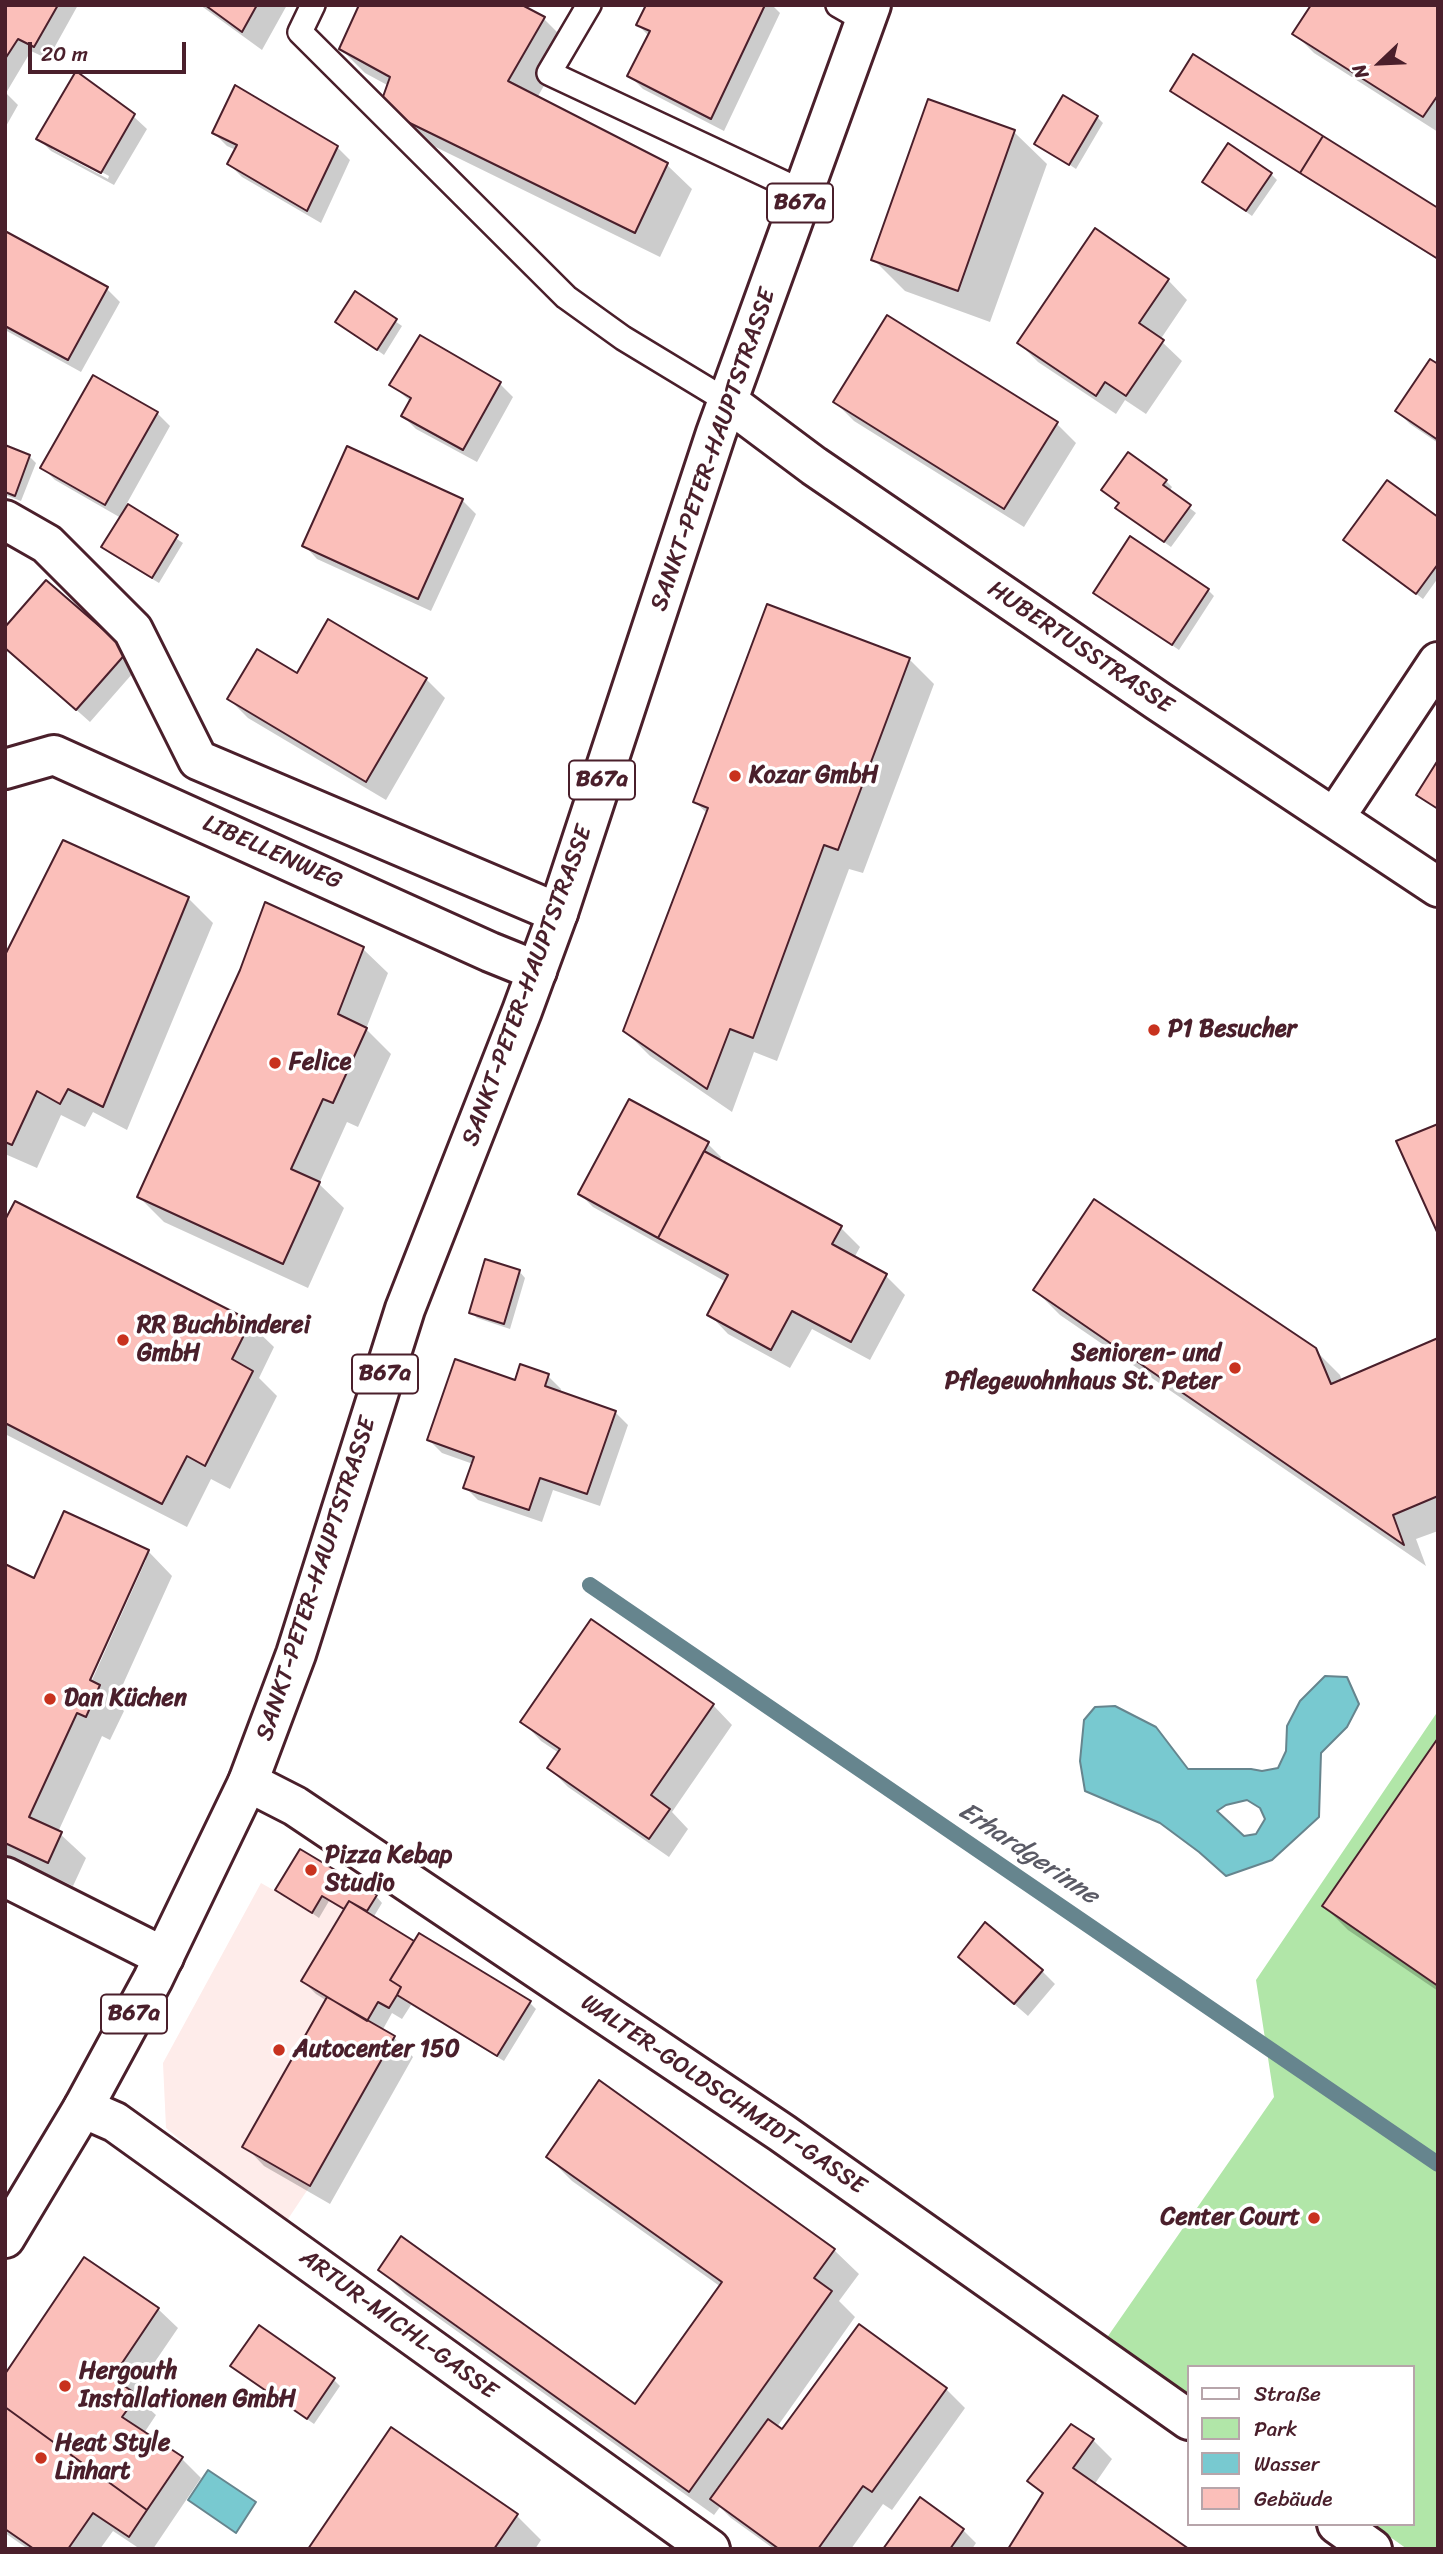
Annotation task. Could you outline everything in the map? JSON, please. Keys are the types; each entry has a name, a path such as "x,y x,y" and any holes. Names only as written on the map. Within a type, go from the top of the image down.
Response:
{"street":[{"name":"SANKT-PETER-HAUPTSTRASSE","path":"5,2238 83,2108 164,1958 248,1782 296,1654 405,1309 558,913 727,401 803,192 858,10"},
{"name":"HUBERTUSSTRASSE","path":"727,401 814,466 1158,701 1438,887"},
{"path":"5,520 47,544 133,630 198,760 558,913"},
{"path":"1335,817 1438,662"},
{"name":"LIBELLENWEG","path":"5,769 54,755 537,971"},
{"name":"WALTER-GOLDSCHMIDT-GASSE","path":"248,1782 295,1806 782,2133 1188,2419"},
{"path":"5,1877 164,1958"},
{"name":"ARTUR-MICHL-GASSE","path":"83,2108 123,2127 710,2549"},
{"path":"1340,2526 1372,2549"}],"lane":[{"path":"313,5 300,32 566,297 623,338 727,401"},
{"path":"584,7 550,73 803,192"}],"shaded area":[{"name":"Autocenter 150","path":"261,1883 312,1912 322,1896 344,1909 301,1981 395,2036 310,2186 284,2225 166,2128 163,2063"}],"green space":[{"name":"Center Court","path":"1438,1711 1438,2549 1407,2549 1375,2526 1415,2526 1415,2365 1188,2365 1188,2396 1106,2339 1274,2097 1256,1980"}],"water":[{"path":"1325,1676 1347,1677 1359,1704 1347,1727 1321,1753 1319,1817 1272,1860 1226,1876 1160,1823 1085,1791 1080,1761 1084,1720 1095,1707 1115,1706 1156,1727 1188,1769 1262,1771 1278,1768 1286,1751 1287,1726 1300,1701","holes":["1247,1800 1260,1808 1265,1819 1256,1834 1244,1836 1217,1811 1226,1805"]},
{"path":"208,2470 256,2502 236,2533 188,2500"}],"building":[{"path":"5,5 58,5 34,47 18,39 5,59"},
{"path":"205,5 257,5 242,32"},
{"path":"359,5 522,5 545,17 508,81 668,163 635,233 379,108 390,77 339,49"},
{"path":"646,5 765,5 711,119 627,76 650,31 636,25"},
{"path":"1311,5 1438,5 1438,95 1423,117 1292,34"},
{"path":"1193,54 1323,136 1300,173 1170,91"},
{"path":"76,71 135,114 101,173 36,139"},
{"path":"235,85 338,146 307,211 227,164 237,145 212,133"},
{"path":"1063,95 1098,116 1069,165 1034,144"},
{"path":"928,99 1015,130 958,291 871,260"},
{"path":"1323,136 1438,208 1438,259 1300,173"},
{"path":"1228,143 1272,173 1246,211 1202,182"},
{"path":"1095,228 1169,279 1139,323 1164,340 1126,396 1105,382 1096,396 1017,343"},
{"path":"5,231 108,287 68,360 5,326"},
{"path":"355,291 397,319 377,350 335,322"},
{"path":"887,315 1058,422 1004,509 833,402"},
{"path":"420,335 501,382 463,450 401,416 411,398 389,385"},
{"path":"1430,359 1438,364 1438,440 1395,411"},
{"path":"93,375 158,412 105,505 40,468"},
{"path":"5,445 30,455 15,496 5,492"},
{"path":"347,446 463,499 418,599 302,546"},
{"path":"1128,452 1167,480 1163,485 1191,505 1164,542 1115,508 1119,503 1101,490"},
{"path":"1387,480 1438,517 1438,564 1416,594 1343,540"},
{"path":"128,504 178,535 152,578 101,547"},
{"path":"1130,536 1209,589 1172,645 1093,593"},
{"path":"46,580 128,651 76,710 5,648 5,627"},
{"path":"767,604 910,658 838,850 824,845 753,1038 730,1029 707,1089 623,1031 708,808 693,802"},
{"path":"328,619 427,678 366,782 227,699 257,649 297,673"},
{"path":"1438,760 1438,809 1416,795"},
{"path":"63,840 189,897 103,1107 68,1089 60,1104 37,1091 12,1145 5,1142 5,955"},
{"name":"Felice","path":"265,902 364,947 338,1014 367,1028 333,1103 323,1099 291,1169 320,1182 283,1264 137,1197 240,970"},
{"path":"629,1099 709,1142 658,1238 578,1194"},
{"path":"1438,1124 1438,1234 1396,1141"},
{"path":"704,1151 842,1226 832,1244 887,1274 851,1342 792,1311 771,1350 707,1315 728,1275 658,1238"},
{"name":"Senioren- und Pflegewohnhaus St. Peter","path":"1094,1199 1316,1348 1331,1384 1438,1338 1438,1496 1393,1515 1404,1545 1033,1290"},
{"name":"RR Buchbinderei GmbH","path":"15,1201 251,1321 232,1359 253,1371 205,1466 187,1456 162,1504 5,1423 5,1220"},
{"path":"485,1259 520,1270 504,1324 469,1313"},
{"path":"455,1359 515,1380 520,1364 549,1374 545,1386 616,1411 587,1494 540,1478 529,1510 463,1488 474,1457 427,1440"},
{"name":"Dan Küchen","path":"64,1511 149,1550 90,1680 100,1685 86,1717 77,1713 29,1817 62,1832 48,1863 5,1843 5,1564 34,1578"},
{"path":"591,1619 714,1704 651,1795 670,1809 649,1839 547,1768 560,1749 520,1722"},
{"path":"1438,1738 1438,1986 1322,1906"},
{"name":"Pizza Kebap Studio","path":"300,1849 377,1895 367,1911 349,1901 344,1909 322,1896 312,1913 275,1890"},
{"path":"349,1901 414,1941 390,1980 401,1987 397,1995 389,2008 378,2002 367,2021 301,1981"},
{"path":"985,1922 1043,1970 1014,2004 958,1957"},
{"path":"419,1933 531,2001 497,2056 397,1995 401,1987 390,1980"},
{"path":"327,1997 395,2036 310,2186 242,2147"},
{"path":"599,2080 835,2249 814,2278 832,2291 689,2492 378,2270 401,2236 635,2404 722,2282 546,2157"},
{"name":"Hergouth Installationen GmbH","path":"84,2257 159,2308 112,2378 138,2395 122,2417 183,2457 147,2510 5,2407 5,2374"},
{"path":"859,2324 947,2388 872,2492 863,2486 818,2549 779,2549 710,2499 768,2419 782,2429"},
{"path":"259,2325 335,2378 307,2419 230,2366"},
{"name":"Heat Style Linhart","path":"5,2407 147,2510 129,2537 93,2513 68,2549 34,2549 5,2529"},
{"path":"1071,2424 1094,2439 1073,2468 1189,2549 1008,2549 1043,2493 1027,2481"},
{"path":"391,2427 518,2514 494,2549 308,2549"},
{"path":"920,2497 964,2529 950,2549 883,2549"}],"waterway":[{"name":"Erhardgerinne","path":"590,1585 1438,2164"}],"place":[{"name":"Kozar GmbH","path":"735,776"},
{"name":"P1 Besucher","path":"1154,1030"},
{"name":"Felice","path":"275,1063"},
{"name":"RR Buchbinderei GmbH","path":"123,1340"},
{"name":"Senioren- und Pflegewohnhaus St. Peter","path":"1235,1368"},
{"name":"Dan Küchen","path":"50,1699"},
{"name":"Pizza Kebap Studio","path":"311,1870"},
{"name":"Autocenter 150","path":"279,2050"},
{"name":"Center Court","path":"1314,2218"},
{"name":"Hergouth Installationen GmbH","path":"65,2386"},
{"name":"Heat Style Linhart","path":"41,2458"}]}
